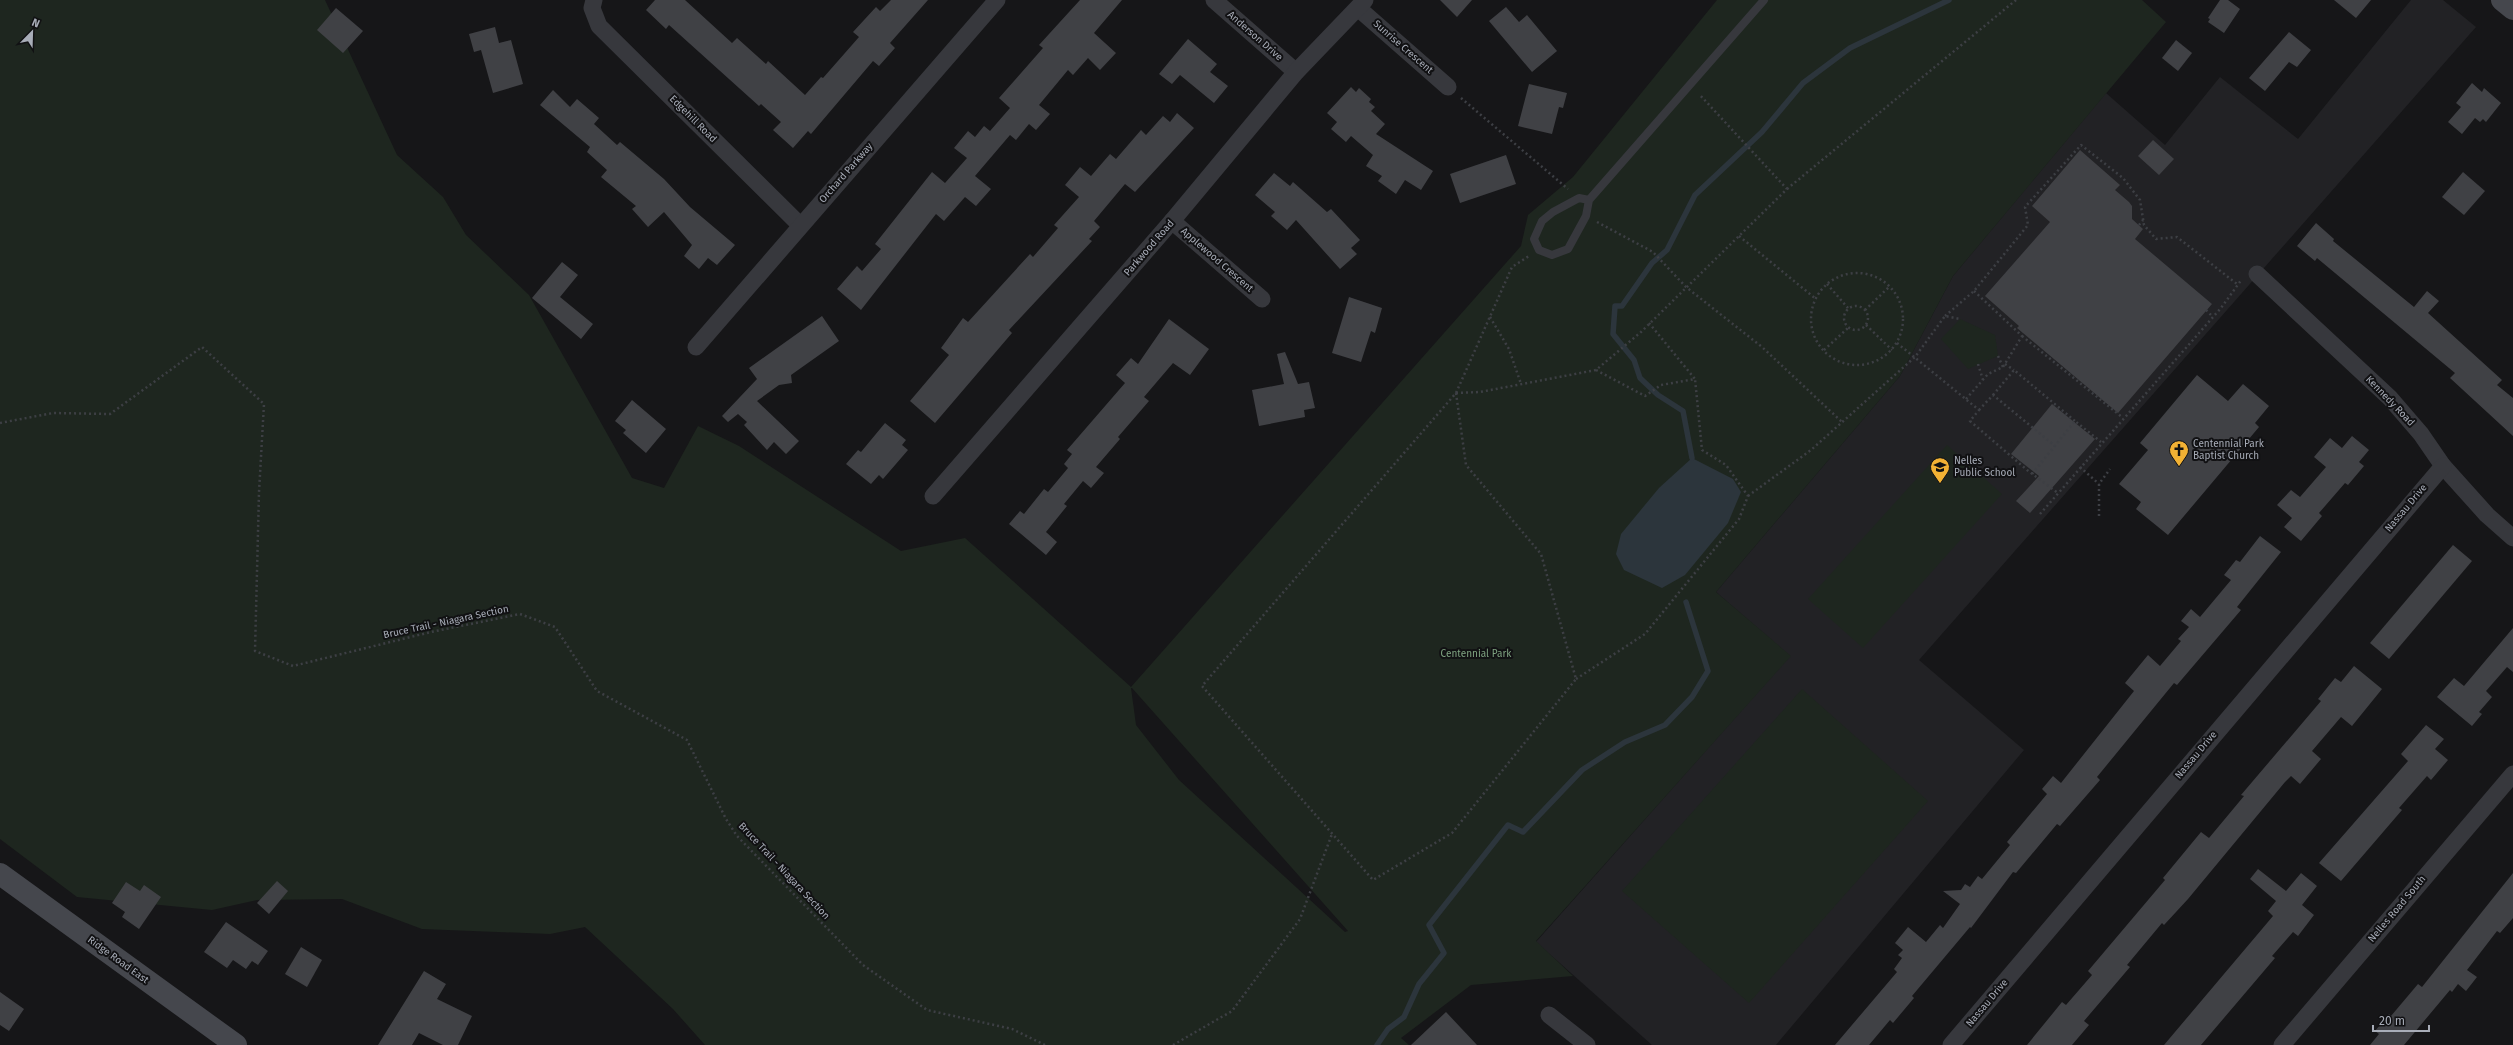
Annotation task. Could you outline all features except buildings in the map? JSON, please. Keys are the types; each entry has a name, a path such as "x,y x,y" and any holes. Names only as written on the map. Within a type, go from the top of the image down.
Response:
{"main road":[{"path":"2502,0 2513,9"},
{"name":"Ridge Road East","path":"0,874 236,1045"}],"street":[{"name":"Orchard Parkway","path":"696,347 800,225 997,0"},
{"name":"Anderson Drive","path":"1214,0 1296,72"},
{"name":"Edgehill Road","path":"593,4 599,26 800,225"},
{"name":"Parkwood Road","path":"933,496 1172,221 1296,72 1361,4"},
{"name":"Sunrise Crescent","path":"1361,4 1448,87"},
{"name":"Applewood Crescent","path":"1172,221 1262,299"},
{"name":"Kennedy Road","path":"2252,274 2390,398 2421,434 2443,466 2487,515 2513,538"},
{"name":"Nassau Drive","path":"1951,1045 2443,466"},
{"name":"Nelles Road South","path":"2282,1045 2513,774"},
{"path":"1549,1015 1588,1045"}],"lane":[{"path":"1589,200 1579,198 1553,212 1542,222 1534,239 1539,250 1552,256 1568,248 1586,216 1589,200 1764,0"}],"path":[{"path":"1456,393 1480,392 1596,370 1640,332 1787,189 2016,0"},
{"path":"1448,87 1575,194"},
{"path":"1702,97 1787,189"},
{"path":"1523,260 1512,267 1456,393 1202,686 1373,880 1452,833 1576,679 1645,634 1739,520 1748,496 1810,450 1915,357 1945,316 1974,291 2028,225 2025,207 2081,144 2123,178 2140,200 2144,225 2156,238 2177,237 2237,284"},
{"path":"1586,216 1653,252 1686,287 1762,348 1842,422"},
{"path":"2139,225 2143,220"},
{"path":"1739,236 1816,299"},
{"path":"1862,273 1875,277 1889,287 1901,304 1903,318 1902,331 1892,350 1882,358 1870,363 1858,365 1834,358 1824,350 1816,339 1812,326 1812,312 1816,299 1827,284 1838,277 1862,273"},
{"path":"2040,514 2212,316 2237,284 2252,274"},
{"path":"1827,284 1848,308"},
{"path":"1865,310 1889,287"},
{"path":"1974,291 2022,336 2039,348 2123,418"},
{"path":"1855,306 1865,310 1868,319 1866,326 1858,330 1848,328 1843,319 1848,308 1855,306"},
{"path":"2206,310 2212,316"},
{"path":"1945,316 1960,319"},
{"path":"1490,317 1509,349 1521,384"},
{"path":"1649,323 1695,379 1702,450 1726,465 1748,496"},
{"path":"1866,326 1892,350"},
{"path":"1824,350 1848,328"},
{"path":"1966,399 1988,374 2003,367 2022,336"},
{"path":"1896,343 1979,410"},
{"name":"Bruce Trail - Niagara Section","path":"0,423 53,413 110,414 202,347 264,404 259,492 256,651 293,666 431,632 520,614 556,627 597,691 687,740 726,819 737,836 863,965 927,1010 1012,1029 1045,1045"},
{"path":"1998,356 2003,367"},
{"path":"1978,364 1983,381"},
{"path":"2005,364 2101,442"},
{"path":"1596,370 1645,396 1661,385 1695,379"},
{"path":"2014,370 1970,421 2032,474 2058,493"},
{"path":"1456,393 1466,465 1541,554 1576,679"},
{"path":"1993,394 2055,446"},
{"path":"2032,474 2075,421"},
{"path":"2080,467 2099,484"},
{"path":"2099,516 2099,484 2110,469"},
{"path":"1173,1045 1232,1011 1300,919 1332,834"}],"shaded area":[{"name":"Nelles Public School","path":"2411,0 2443,0 2476,27 1919,660 2024,750 1776,1045 1652,1045 1536,942 1790,656 1716,592 1900,376 1953,276 2106,93 2165,145 2220,77 2298,139"},
{"path":"1692,458 1733,479 1741,492 1728,523 1685,575 1662,588 1624,570 1616,554 1621,534 1659,488"}],"green space":[{"name":"Centennial Park","path":"0,0 325,0 397,155 443,197 466,235 529,295 632,478 664,488 698,426 739,446 901,551 965,538 1131,687 1521,246 1528,215 1573,177 1717,0 2142,0 2166,22 1953,276 1900,376 1716,592 1791,656 1536,941 1573,976 1471,985 1401,1038 1409,1045 705,1045 673,1009 585,927 550,934 422,929 342,899 257,900 212,910 77,897 0,839","holes":["1132,688 1348,931 1345,932 1179,780 1136,725"]},
{"path":"1960,319 1995,335 1998,356 1968,369 1941,339"},
{"path":"1947,445 2002,494 1863,648 1808,599"},
{"path":"1802,689 1928,801 1749,1003 1622,891"}],"waterway":[{"path":"1692,458 1683,411 1658,395 1640,378 1634,360 1613,334 1615,306 1622,306 1652,263 1667,250 1695,195 1762,132 1803,83 1850,48 1949,0"},
{"path":"1377,1045 1388,1029 1404,1017 1419,984 1444,953 1429,925 1508,825 1523,832 1582,770 1625,742 1665,725 1692,697 1708,671 1686,602"}],"place":[{"name":"Centennial Park Baptist Church","path":"2179,467"},
{"name":"Nelles Public School","path":"1940,484"}]}
